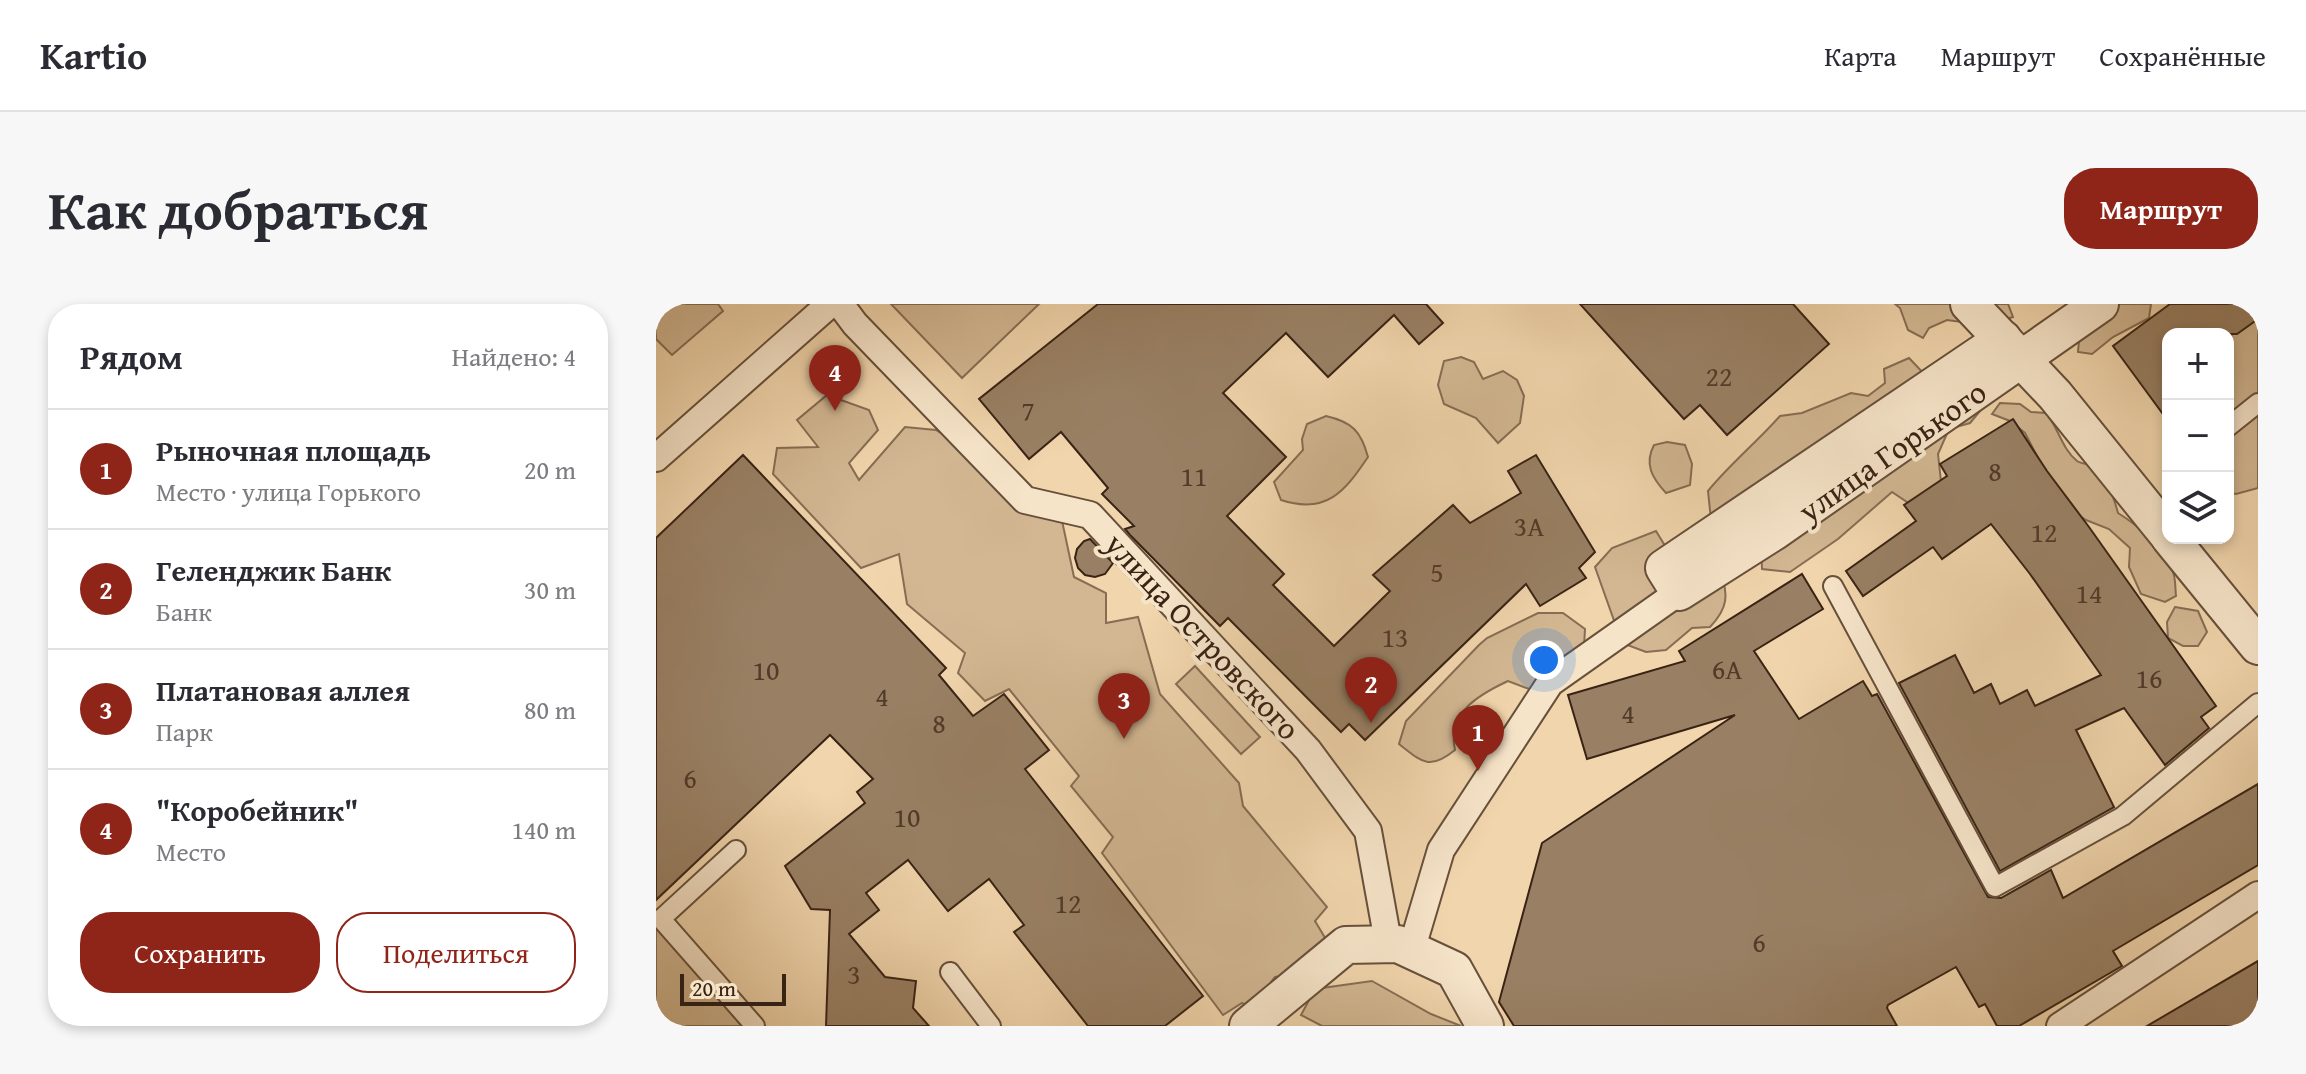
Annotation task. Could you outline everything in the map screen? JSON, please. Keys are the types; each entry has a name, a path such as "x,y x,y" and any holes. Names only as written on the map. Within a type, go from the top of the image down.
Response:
{"street":[{"path":"656,458 830,304"},
{"name":"улица Островского","path":"840,304 865,334 1025,500 1090,515 1308,750 1368,831 1387,936 1398,944"},
{"path":"1969,304 2013,349 2162,528"},
{"name":"улица Горького","path":"1398,944 1414,941 1441,850 1550,683 1679,592 1775,531 2013,349 2100,304"},
{"path":"2175,544 2258,646"},
{"path":"2060,1026 2258,895"},
{"path":"1248,1026 1346,945 1398,944 1454,970 1485,1026"}],"lane":[{"path":"2234,422 2258,403"},
{"path":"1833,586 1995,887 2123,816 2258,703"},
{"path":"736,850 661,919 755,1026"},
{"path":"950,972 991,1026"}],"shaded area":[{"path":"656,304 718,304 723,311 672,355 656,339"},
{"path":"891,304 1039,304 962,378"},
{"path":"1895,304 2008,304 2013,317 1984,325 1947,320 1929,328 1923,338 1908,330 1900,308"},
{"path":"2069,304 2151,304 2149,318 2113,337 2092,354 2078,352 2080,330 2060,309"},
{"path":"2258,313 2258,488 2236,494 2234,494 2234,333"},
{"path":"1461,357 1474,362 1483,379 1503,371 1517,380 1524,396 1520,423 1498,443 1476,418 1444,404 1438,385 1444,361"},
{"path":"1909,358 1927,377 1985,405 1970,423 1949,429 1938,454 1942,491 1913,506 1892,492 1838,539 1790,572 1762,569 1761,542 1711,520 1708,491 1780,416 1802,413 1851,393 1868,396 1885,383 1884,369"},
{"path":"827,395 869,410 878,430 849,463 859,480 905,427 936,430 1020,482 1061,516 1074,577 1106,593 1106,623 1138,617 1160,694 1239,783 1243,806 1327,907 1315,921 1330,946 1291,975 1275,977 1251,1008 1242,1003 1223,1015 1102,853 1113,837 1071,786 1079,776 1009,689 985,701 958,673 965,653 907,604 899,554 861,568 773,474 777,448 818,447 797,420"},
{"path":"2000,403 2020,404 2031,412 2046,413 2072,456 2093,467 2103,477 2118,513 2142,531 2161,553 2173,573 2176,596 2165,602 2141,594 2129,567 2130,548 2109,529 2086,520 2062,504 2025,433 2010,421 1992,414"},
{"path":"1326,416 1343,421 1354,429 1368,457 1342,490 1323,502 1297,504 1281,500 1274,482 1303,450 1302,439 1307,424"},
{"path":"1667,442 1685,445 1692,464 1690,485 1666,493 1653,476 1650,458 1654,445"},
{"path":"1656,531 1667,549 1720,571 1725,601 1710,627 1692,628 1666,650 1646,652 1622,643 1595,567 1612,548"},
{"path":"2175,607 2198,611 2207,632 2198,646 2183,646 2168,638 2167,622"},
{"path":"1538,613 1563,613 1585,629 1584,647 1551,678 1529,689 1508,681 1476,699 1460,716 1454,737 1455,750 1446,757 1426,762 1399,744 1406,721 1479,645"},
{"path":"1195,666 1260,737 1241,754 1176,684"},
{"path":"656,927 659,931 742,1026 656,1026"},
{"path":"1372,981 1431,1014 1461,1026 1322,1026 1301,1015 1315,989"}],"building":[{"path":"1098,304 1426,304 1443,323 1419,344 1394,315 1328,377 1286,333 1223,393 1286,457 1227,516 1284,574 1273,585 1334,646 1390,591 1373,575 1453,505 1470,523 1521,493 1508,471 1536,455 1595,552 1579,568 1586,578 1540,606 1526,584 1365,740 1349,724 1341,732 1228,618 1220,626 1130,535 1125,529 1134,526 1102,494 1108,488 1061,432 1029,459 979,399"},
{"path":"1580,304 1793,304 1829,344 1727,435 1700,405 1684,419"},
{"path":"2170,304 2258,304 2258,319 2237,334 2234,334 2234,328 2162,328 2162,413 2113,346"},
{"path":"2013,419 2216,706 2201,717 2209,728 2165,765 2124,708 2076,730 2114,807 2000,871 1899,683 1955,655 1974,693 1991,684 2000,704 2027,690 2035,706 2101,675 1991,524 1942,559 1933,547 1863,596 1846,571 1916,521 1904,505 1947,476 1940,464"},
{"path":"743,455 946,668 939,675 973,716 1004,694 1049,750 1025,769 1203,996 1165,1026 1088,1026 1014,932 1024,925 989,879 948,911 908,860 866,893 879,910 849,934 885,977 916,981 913,1008 929,1026 826,1026 830,910 811,909 785,866 865,803 857,792 873,779 830,735 656,900 656,538"},
{"path":"1090,539 1113,563 1105,574 1095,577 1085,575 1078,568 1075,558 1077,549"},
{"path":"1802,574 1823,609 1754,651 1799,719 1863,681 1872,696 1877,694 1988,897 2001,898 2051,870 2063,898 2258,784 2258,865 2113,951 2122,966 2019,1026 1997,1026 1985,1004 1979,1007 1956,967 1888,1005 1897,1026 1514,1026 1499,1002 1542,843 1735,715 1587,759 1568,695 1685,661 1679,651"},
{"path":"2258,961 2258,1026 2147,1026"}],"place":[{"name":"\"Коробейник\"","path":"835,411"},
{"name":"Геленджик Банк","path":"1371,723"},
{"name":"Платановая аллея","path":"1124,739"},
{"name":"Рыночная площадь","path":"1478,771"}]}
